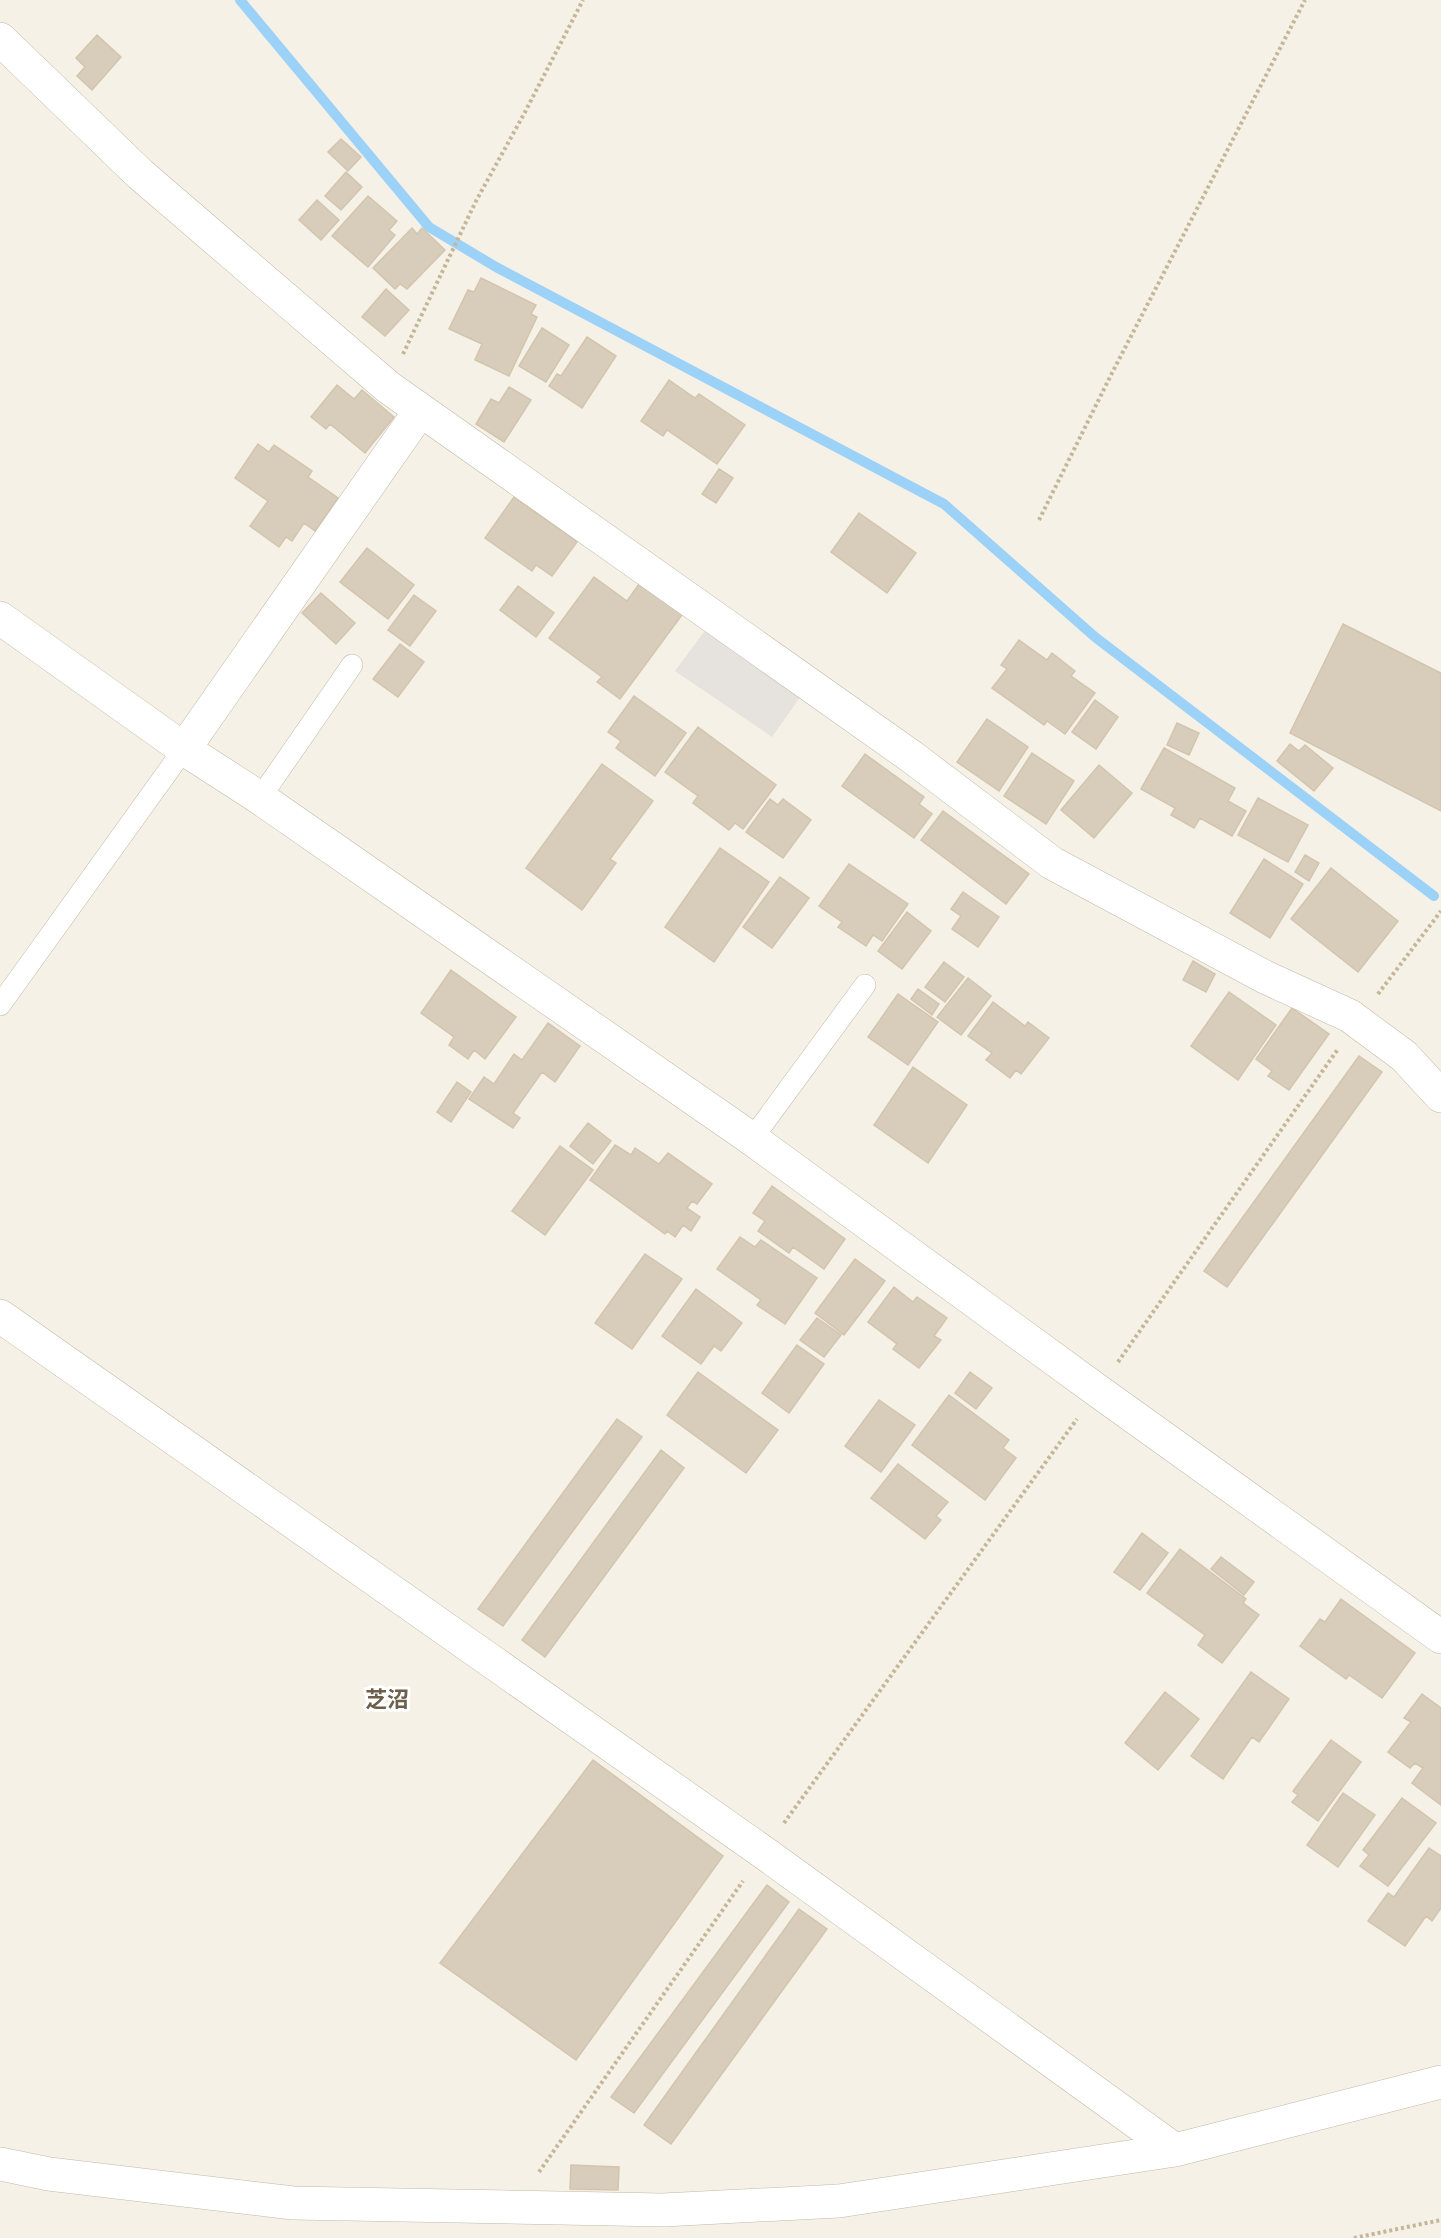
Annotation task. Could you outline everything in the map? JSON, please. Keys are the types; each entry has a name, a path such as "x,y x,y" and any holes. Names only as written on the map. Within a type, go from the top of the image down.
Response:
{"street":[{"path":"0,39 140,174 388,387 420,411 912,757 1052,863 1265,977 1350,1016 1404,1056 1441,1096"},
{"path":"184,749 420,411"},
{"path":"0,618 184,749 260,798 752,1139 1441,1637"},
{"path":"0,1316 763,1852 1175,2150"},
{"path":"0,2164 49,2174 293,2203 513,2209 663,2210 839,2201 1175,2150 1441,2082"}],"lane":[{"path":"260,798 352,665"},
{"path":"0,1005 184,749"},
{"path":"752,1139 865,985"}],"path":[{"path":"388,387 476,201 583,0"},
{"path":"1039,520 1112,373 1305,0"},
{"path":"513,2209 763,1852 1098,1391 1358,1022 1441,911"},
{"path":"1354,2238 1441,2220"}],"shaded area":[{"path":"706,629 801,696 772,737 675,671"}],"building":[{"path":"97,35 121,57 92,90 77,76 85,67 76,58"},
{"path":"341,139 361,157 348,171 328,152"},
{"path":"346,172 362,187 341,210 325,196"},
{"path":"368,196 397,221 389,230 395,235 368,267 332,236"},
{"path":"317,200 339,220 321,240 299,220"},
{"path":"412,228 417,234 422,228 445,250 407,289 400,284 395,289 373,268"},
{"path":"481,278 536,305 531,314 537,317 509,376 475,360 482,344 449,329 468,290 474,292"},
{"path":"386,289 409,310 385,336 362,317"},
{"path":"542,328 569,345 546,382 519,366"},
{"path":"587,337 616,356 582,408 549,386 557,374 561,376"},
{"path":"669,380 695,398 699,394 745,425 717,464 667,430 663,436 641,421"},
{"path":"337,385 354,399 362,390 394,417 365,453 330,424 326,429 311,417"},
{"path":"509,387 531,400 504,442 476,424 491,399 499,403"},
{"path":"258,444 269,452 274,445 312,471 308,477 338,498 315,531 304,523 292,541 286,537 279,547 250,526 268,501 235,478"},
{"path":"719,469 733,478 716,503 702,494"},
{"path":"514,497 577,542 552,576 536,565 532,571 485,538"},
{"path":"859,513 916,553 887,593 831,552"},
{"path":"367,548 414,585 388,619 340,582"},
{"path":"594,577 627,601 639,584 682,615 620,699 597,682 602,677 549,638"},
{"path":"518,586 554,613 536,637 500,610"},
{"path":"321,593 355,623 336,644 302,613"},
{"path":"414,595 436,611 410,646 388,630"},
{"path":"1343,624 1441,673 1441,811 1290,733"},
{"path":"1019,640 1047,660 1052,653 1075,671 1071,676 1095,693 1065,734 1047,721 1044,725 992,688 1007,669 1001,665"},
{"path":"400,644 424,662 398,697 373,679"},
{"path":"634,696 686,733 655,776 616,748 621,741 608,732"},
{"path":"1095,700 1118,717 1096,749 1072,732"},
{"path":"987,719 1028,747 999,791 957,762"},
{"path":"1177,723 1199,733 1189,755 1167,745"},
{"path":"698,727 776,785 743,829 735,823 729,830 693,803 698,796 665,772"},
{"path":"1290,744 1299,751 1305,745 1333,768 1314,791 1277,761"},
{"path":"1164,748 1235,788 1228,801 1246,811 1232,836 1200,818 1194,828 1171,815 1175,808 1141,789"},
{"path":"1032,753 1074,781 1046,824 1004,796"},
{"path":"865,754 924,797 919,804 932,814 914,838 842,786"},
{"path":"602,764 653,801 610,859 616,863 582,910 526,868"},
{"path":"1099,765 1132,793 1094,838 1061,810"},
{"path":"1258,798 1308,825 1288,862 1238,835"},
{"path":"770,799 778,805 783,799 811,820 783,858 746,832"},
{"path":"943,811 1029,874 1006,904 921,840"},
{"path":"720,848 769,882 714,962 665,927"},
{"path":"1305,855 1319,863 1309,881 1295,872"},
{"path":"1264,859 1303,884 1270,938 1230,913"},
{"path":"849,864 908,904 882,941 873,935 866,946 838,927 842,922 819,906"},
{"path":"1331,868 1398,921 1358,972 1291,919"},
{"path":"780,877 809,898 772,948 743,927"},
{"path":"963,892 999,917 978,947 952,929 961,916 951,909"},
{"path":"907,912 931,931 902,969 878,951"},
{"path":"1193,961 1215,974 1206,992 1183,980"},
{"path":"944,962 964,977 945,1002 925,987"},
{"path":"451,970 516,1017 485,1059 474,1050 468,1059 449,1045 454,1037 421,1013"},
{"path":"968,978 991,996 961,1035 937,1017"},
{"path":"918,989 939,1004 932,1015 911,999"},
{"path":"1229,992 1276,1025 1238,1080 1191,1046"},
{"path":"898,994 938,1022 908,1065 868,1037"},
{"path":"993,1002 1025,1026 1028,1022 1049,1038 1021,1074 1016,1070 1010,1078 986,1060 992,1053 968,1036"},
{"path":"1292,1008 1329,1034 1289,1090 1268,1076 1272,1071 1256,1059"},
{"path":"548,1023 580,1046 555,1082 542,1072 513,1113 520,1118 513,1128 469,1099 484,1077 494,1084 514,1054 522,1060"},
{"path":"1359,1056 1382,1072 1227,1287 1204,1271"},
{"path":"913,1067 967,1105 928,1163 874,1125"},
{"path":"457,1082 471,1092 451,1122 437,1112"},
{"path":"588,1123 611,1141 593,1164 570,1146"},
{"path":"615,1145 631,1155 635,1148 659,1164 668,1153 712,1184 697,1204 692,1201 687,1208 700,1217 691,1231 683,1225 675,1237 667,1231 665,1234 590,1180"},
{"path":"560,1146 593,1170 545,1235 512,1211"},
{"path":"772,1186 845,1239 824,1269 793,1247 789,1253 758,1231 765,1221 753,1213"},
{"path":"740,1237 755,1247 761,1240 817,1278 785,1324 757,1305 761,1300 717,1269"},
{"path":"645,1254 682,1279 632,1349 595,1323"},
{"path":"855,1259 885,1281 844,1335 815,1313"},
{"path":"894,1287 913,1302 917,1297 947,1318 934,1336 941,1340 919,1368 893,1349 897,1344 868,1322"},
{"path":"696,1289 742,1323 721,1351 714,1346 701,1364 662,1336"},
{"path":"817,1318 841,1335 824,1357 800,1340"},
{"path":"797,1345 824,1364 789,1413 762,1393"},
{"path":"698,1372 778,1430 746,1473 667,1415"},
{"path":"970,1372 992,1388 976,1409 955,1393"},
{"path":"949,1395 1009,1440 1003,1448 1016,1458 985,1500 912,1445"},
{"path":"879,1400 915,1425 881,1472 845,1446"},
{"path":"617,1419 642,1437 503,1626 478,1609"},
{"path":"661,1450 684,1468 545,1657 522,1640"},
{"path":"898,1464 948,1502 936,1516 941,1520 925,1539 871,1498"},
{"path":"1142,1533 1168,1553 1140,1590 1114,1572"},
{"path":"1180,1549 1246,1599 1243,1603 1259,1615 1222,1663 1198,1645 1205,1635 1147,1593"},
{"path":"1221,1557 1254,1582 1244,1595 1211,1569"},
{"path":"1341,1599 1415,1653 1382,1698 1349,1675 1346,1679 1300,1646 1320,1619 1325,1622"},
{"path":"1251,1672 1289,1699 1259,1742 1252,1737 1223,1779 1191,1756"},
{"path":"1165,1692 1199,1719 1158,1770 1125,1743"},
{"path":"1422,1694 1441,1708 1441,1805 1412,1783 1423,1768 1415,1763 1410,1768 1388,1752 1411,1722 1404,1718"},
{"path":"1331,1740 1361,1762 1318,1821 1292,1802 1298,1795 1293,1791"},
{"path":"593,1760 723,1856 576,2060 440,1963"},
{"path":"1343,1793 1375,1815 1338,1867 1307,1845"},
{"path":"1402,1798 1436,1823 1388,1886 1360,1866 1369,1855 1363,1850"},
{"path":"1429,1848 1441,1856 1441,1908 1432,1921 1426,1916 1405,1946 1368,1921 1388,1893 1394,1897"},
{"path":"767,1885 789,1902 634,2113 611,2097"},
{"path":"799,1909 827,1929 671,2144 644,2125"},
{"path":"571,2165 619,2167 618,2190 570,2189"}],"waterway":[{"path":"240,0 429,227 496,267 944,504 1095,637 1434,896"}],"district":[{"name":"芝沼","path":"387,1699"}]}
